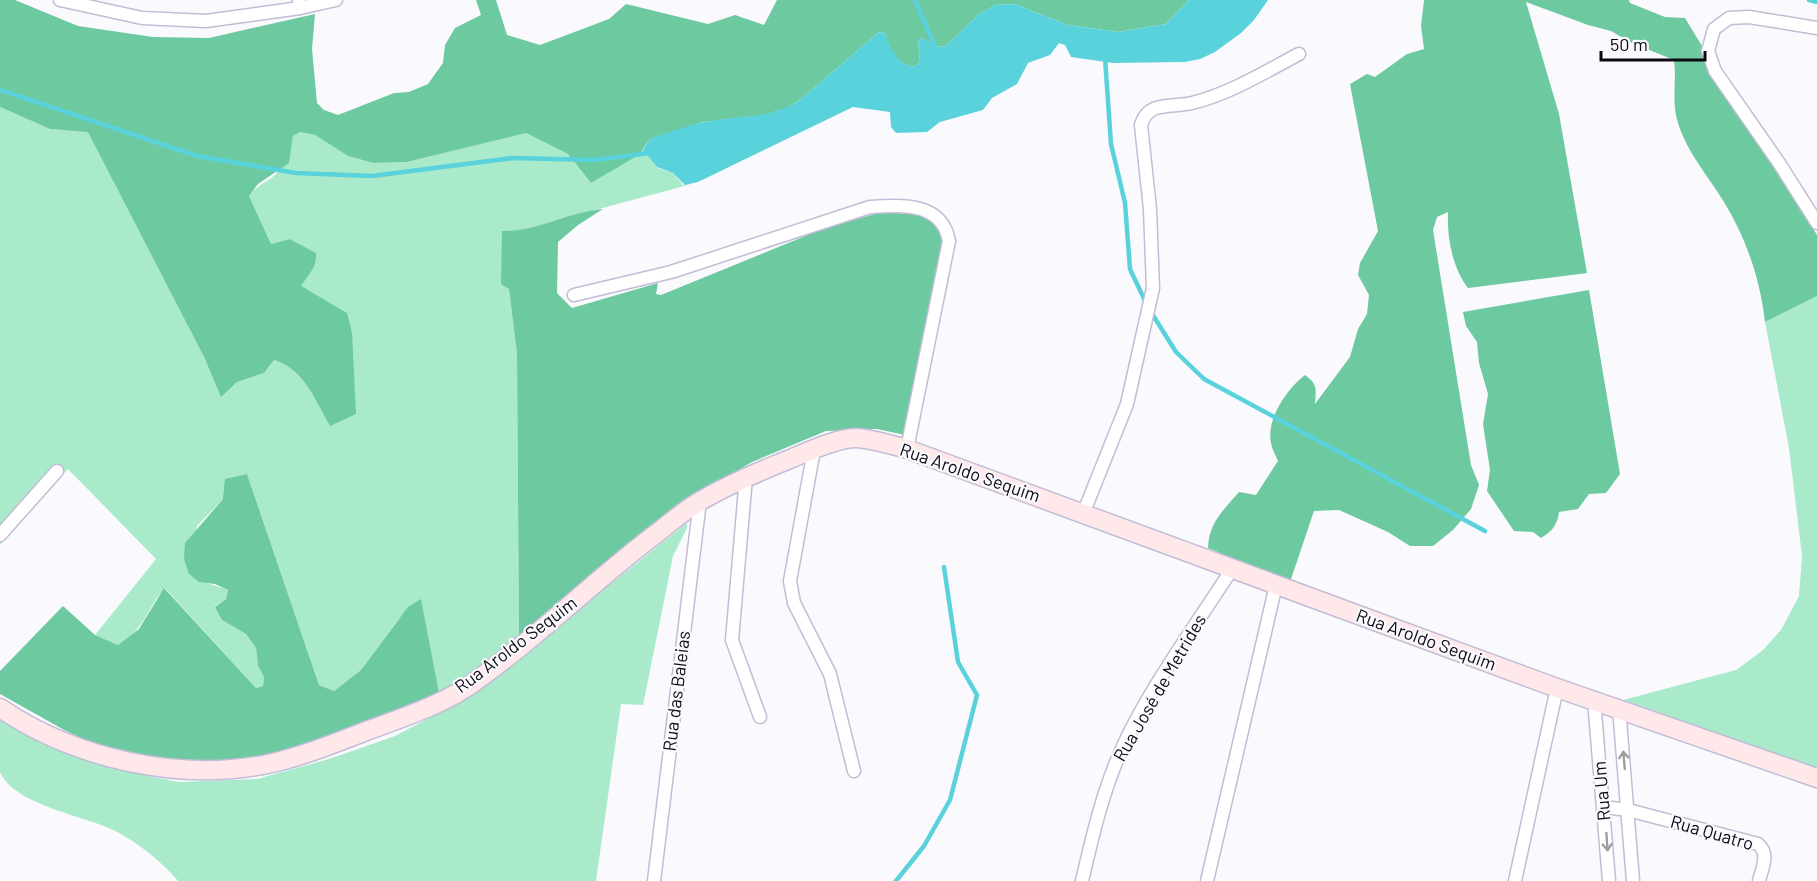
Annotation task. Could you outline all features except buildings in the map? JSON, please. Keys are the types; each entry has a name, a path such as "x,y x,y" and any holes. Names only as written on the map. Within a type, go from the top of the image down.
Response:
{"street":[{"path":"60,0 142,18 206,21 336,0"},
{"path":"1817,28 1749,17 1730,18 1722,21 1710,39 1708,51 1715,71 1779,162 1817,224"},
{"path":"1083,514 1127,404 1153,288 1150,209 1141,124 1144,115 1150,109 1195,103 1253,79 1299,54"},
{"path":"574,295 671,272 870,207 899,205 933,213 943,220 948,241 907,449"},
{"name":"Rua Aroldo Sequim","path":"0,708 23,722 83,748 130,762 181,770 233,770 270,764 399,719 465,688 541,629 630,553 700,501 746,477 814,450 855,438 907,449 1557,688 1817,778"},
{"path":"814,450 790,581 794,603 830,674 854,771"},
{"path":"0,535 57,471"},
{"path":"746,477 732,640 760,717"},
{"name":"Rua das Baleias","path":"654,881 700,501"},
{"name":"Rua José de Metrides","path":"1082,881 1107,785 1121,751 1162,680 1233,569"},
{"path":"1207,881 1276,585"},
{"path":"1515,881 1557,688"},
{"name":"Rua Um","path":"1594,700 1609,881"},
{"name":"Rua Um","path":"1618,708 1633,881"},
{"name":"Rua Quatro","path":"1604,807 1628,810 1758,844 1763,848 1765,856 1759,881"}],"green space":[{"path":"0,0 15,0 78,26 153,37 209,38 315,14 312,49 317,103 324,110 338,115 394,93 409,92 428,84 443,63 445,45 455,28 481,15 476,0 496,0 507,35 540,45 609,19 626,4 708,24 735,15 764,25 777,0 1189,0 1166,24 1118,32 1068,25 1015,4 996,5 979,14 946,46 939,47 921,38 918,42 920,61 914,67 898,59 891,50 885,33 879,32 801,99 787,108 764,115 703,122 650,139 639,155 591,183 568,154 526,133 407,162 373,163 348,156 315,135 300,132 293,136 289,163 258,184 249,196 271,244 290,239 316,253 314,267 301,286 347,313 352,333 356,414 330,426 314,396 301,378 284,364 274,360 264,373 237,382 221,397 204,357 88,132 50,129 0,107"},
{"path":"1424,0 1629,0 1630,3 1665,17 1685,18 1817,235 1817,296 1765,322 1760,290 1746,245 1724,202 1692,154 1678,123 1675,107 1674,60 1632,43 1611,31 1526,2 1559,114 1587,273 1468,288 1454,262 1448,232 1448,212 1437,217 1433,230 1471,465 1479,485 1471,509 1453,530 1433,546 1410,546 1388,532 1339,510 1314,511 1290,582 1208,548 1209,539 1218,517 1239,492 1256,495 1278,461 1270,434 1279,405 1291,388 1305,375 1315,387 1315,404 1350,357 1358,329 1367,314 1369,295 1358,275 1360,263 1378,231 1350,84 1367,74 1375,77 1407,54 1424,49 1421,26"},
{"path":"0,107 50,129 88,131 204,357 221,396 237,382 264,373 274,360 293,370 301,378 314,396 330,426 301,286 314,267 316,253 290,239 271,244 249,196 282,167 290,151 293,136 300,132 315,135 348,156 373,163 407,162 526,133 568,154 591,183 639,155 643,149 658,168 673,173 683,185 691,184 522,232 509,289 517,354 519,637 487,664 439,692 421,600 398,620 361,670 334,691 319,685 247,474 197,526 189,574 203,582 228,590 226,599 215,606 222,620 246,634 256,648 258,666 264,677 263,686 256,688 165,588 141,624 118,645 95,635 156,559 68,469 0,545"},
{"path":"603,209 578,225 558,242 557,293 572,308 658,283 656,294 661,295 825,228 882,212 922,215 948,232 905,435 877,429 826,431 752,462 671,510 519,637 517,354 509,289 501,284 502,231 528,228"},
{"path":"1589,290 1620,474 1606,493 1589,494 1578,509 1559,512 1553,528 1541,538 1533,532 1514,531 1487,491 1490,470 1483,424 1488,394 1479,363 1477,342 1466,326 1463,312"},
{"path":"1817,296 1817,768 1623,700 1736,670 1763,650 1781,630 1799,596 1802,556 1789,448 1765,322"},
{"path":"247,474 319,685 334,691 361,670 408,607 421,599 439,692 353,731 257,763 156,761 99,746 66,731 0,694 0,671 63,606 95,635 118,645 139,629 164,588 256,688 263,686 264,677 258,666 256,648 246,634 222,620 215,607 226,599 228,590 215,584 199,582 189,574 184,559 185,543 223,499 225,479"},
{"path":"687,523 687,528 673,556 643,705 621,704 596,881 178,881 159,861 121,834 21,794 8,784 0,772 0,718 46,741 148,776 179,782 257,779 329,759 395,736 469,697"}],"water":[{"path":"1189,0 1268,0 1254,20 1241,33 1215,52 1200,59 1185,62 1113,63 1071,57 1065,45 1059,43 1050,55 1028,63 1017,84 992,98 983,110 940,122 927,132 896,133 891,127 890,112 853,107 698,182 685,185 673,173 657,167 643,150 650,139 683,128 708,121 771,113 791,105 879,32 885,33 898,59 914,67 920,61 918,42 921,38 939,47 946,46 979,14 996,5 1015,4 1068,25 1118,32 1166,24"}],"waterway":[{"path":"915,0 936,49"},
{"path":"1809,0 1817,2"},
{"path":"1105,58 1111,144 1125,203 1130,269 1147,305"},
{"path":"0,90 197,156 296,173 372,176 513,158 595,160 649,153"},
{"path":"1151,312 1176,352 1204,379 1485,531"},
{"path":"896,881 924,846 950,800 977,695 958,662 944,567"}]}
